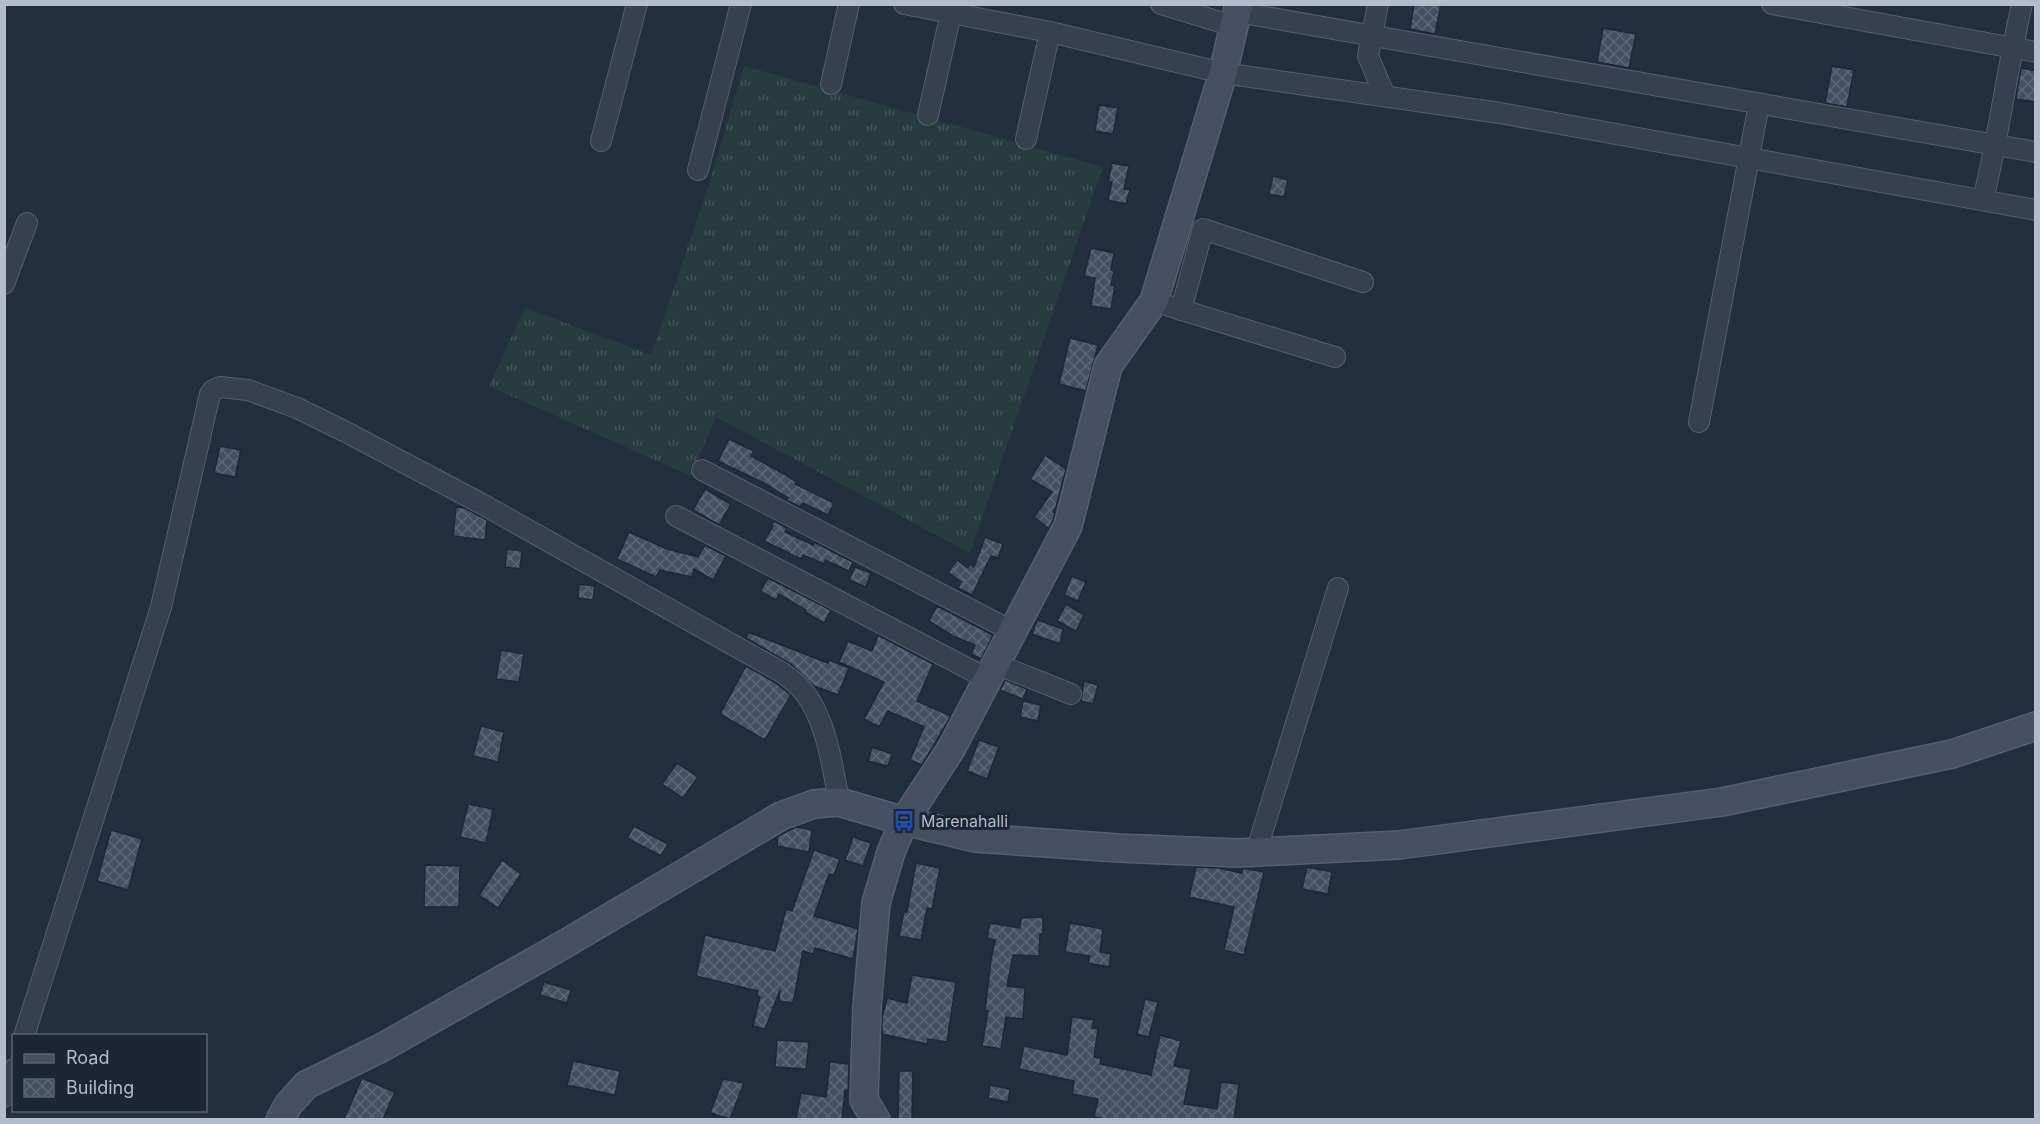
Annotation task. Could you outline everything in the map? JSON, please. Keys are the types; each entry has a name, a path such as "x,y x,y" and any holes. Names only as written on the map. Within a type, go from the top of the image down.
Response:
{"main road":[{"path":"876,1119 864,1100 867,1007 876,903 891,852 904,821 951,748 1068,526 1108,366 1154,301 1223,73 1236,14"},
{"path":"280,1119 288,1105 306,1085 383,1047 782,816 814,804 839,802 975,838 1118,848 1256,852 1399,845 1722,801 1952,754 2036,726"}],"street":[{"path":"601,141 637,4"},
{"path":"699,170 741,4"},
{"path":"831,84 849,4"},
{"path":"904,4 1050,32 1223,73 1500,113 2036,210"},
{"path":"1161,4 1371,36 2036,152"},
{"path":"1377,4 1368,56 1384,96"},
{"path":"1772,4 2036,52"},
{"path":"1983,200 1996,145 2012,48 2022,4"},
{"path":"928,115 951,13"},
{"path":"1026,139 1050,32"},
{"path":"1699,422 1759,104"},
{"path":"4,284 27,223"},
{"path":"1182,310 1203,229 1363,282"},
{"path":"1154,301 1335,357"},
{"path":"24,1034 161,607 210,394 216,388 248,390 297,408 346,432 463,494 783,673 803,689 814,706 824,732 839,802"},
{"path":"702,470 1012,631"},
{"path":"676,516 992,671 1071,694"},
{"path":"1256,852 1338,588"},
{"path":"4,1097 12,1075"}],"green space":[{"path":"744,66 1103,167 970,553 716,417 691,476 489,386 525,308 651,355 709,184"}],"building":[{"path":"1414,4 1441,4 1435,34 1410,29"},
{"path":"1603,28 1636,34 1629,68 1597,62"},
{"path":"1832,66 1854,70 1847,107 1825,103"},
{"path":"2021,68 2036,71 2036,102 2016,99"},
{"path":"1099,105 1118,108 1113,134 1095,131"},
{"path":"1112,163 1129,166 1124,189 1130,190 1126,204 1108,200 1112,182 1108,182"},
{"path":"1273,176 1288,180 1284,197 1269,194"},
{"path":"1091,248 1114,253 1111,285 1115,286 1111,309 1091,306 1095,278 1084,276"},
{"path":"1070,338 1098,345 1086,391 1059,384"},
{"path":"729,439 754,451 751,456 786,475 796,482 795,484 834,503 828,515 803,503 800,507 786,500 788,498 764,483 718,461"},
{"path":"220,446 241,450 235,477 214,473"},
{"path":"1045,455 1066,469 1049,529 1034,517 1052,492 1030,479"},
{"path":"705,489 731,504 719,525 693,510"},
{"path":"456,507 465,508 487,520 485,540 453,536"},
{"path":"774,521 787,528 785,532 813,545 814,542 853,562 849,571 825,560 824,564 803,555 801,559 764,541"},
{"path":"629,532 667,549 698,557 705,545 726,556 713,580 694,569 692,577 660,570 656,577 617,559"},
{"path":"985,537 1003,544 998,558 991,556 972,595 958,588 961,582 948,572 957,560 968,568 970,564 974,567"},
{"path":"507,549 522,551 520,569 505,567"},
{"path":"855,567 871,573 866,587 849,580"},
{"path":"1072,576 1086,582 1078,601 1064,595"},
{"path":"768,578 831,610 824,623 779,594 776,600 760,591"},
{"path":"579,584 595,586 593,600 578,598"},
{"path":"1066,604 1084,615 1076,631 1057,621"},
{"path":"937,606 993,635 981,659 971,654 975,645 953,636 929,621"},
{"path":"1037,620 1063,629 1060,644 1032,634"},
{"path":"748,632 828,663 829,660 849,668 838,695 814,686 791,664 746,638"},
{"path":"878,635 933,664 917,701 951,716 922,765 910,760 924,727 888,711 879,727 864,719 884,682 839,662 848,641 872,651"},
{"path":"501,650 524,654 519,682 496,679"},
{"path":"746,666 776,683 791,695 765,740 720,714"},
{"path":"1005,680 1027,689 1023,699 1000,690"},
{"path":"1084,681 1098,685 1093,704 1081,701"},
{"path":"1023,701 1041,705 1038,721 1020,717"},
{"path":"481,726 504,732 498,762 473,756"},
{"path":"979,740 999,747 987,779 967,771"},
{"path":"872,747 892,754 888,766 868,761"},
{"path":"677,763 698,777 683,798 662,784"},
{"path":"468,804 493,809 486,843 460,837"},
{"path":"634,826 668,844 661,856 627,838"},
{"path":"796,827 812,830 809,852 777,846 778,836"},
{"path":"111,830 142,839 128,890 97,881"},
{"path":"853,837 871,843 863,866 845,860"},
{"path":"814,850 840,859 834,875 829,874 814,916 858,929 853,959 815,948 813,954 803,951 793,1003 779,1001 780,990 765,1029 753,1026 760,997 757,996 758,991 696,976 705,935 775,951 786,909 792,911"},
{"path":"502,860 521,874 498,908 479,895"},
{"path":"916,863 940,868 932,909 927,908 921,940 899,936 904,912 907,912"},
{"path":"425,865 460,866 459,907 424,907"},
{"path":"1196,867 1218,868 1242,873 1243,868 1264,872 1244,955 1224,950 1234,907 1189,897"},
{"path":"1307,867 1332,872 1328,894 1302,889"},
{"path":"1043,917 1039,956 1013,955 1007,986 1025,988 1023,1019 1006,1017 1001,1049 982,1046 995,940 987,938 990,923 1020,928 1021,918"},
{"path":"1070,923 1103,929 1100,952 1111,954 1109,967 1088,963 1090,956 1065,952"},
{"path":"912,975 956,982 947,1042 928,1039 927,1044 882,1034 882,1018 887,998 907,1003"},
{"path":"544,982 571,990 567,1003 540,995"},
{"path":"1145,999 1158,1002 1149,1037 1137,1034"},
{"path":"1072,1017 1094,1020 1092,1028 1098,1029 1094,1057 1101,1058 1100,1064 1151,1075 1160,1035 1181,1041 1174,1066 1191,1069 1184,1104 1217,1109 1221,1082 1239,1084 1234,1119 1105,1119 1094,1117 1098,1099 1072,1094 1074,1081 1019,1069 1024,1046 1067,1055"},
{"path":"777,1040 809,1042 806,1069 775,1067"},
{"path":"573,1061 620,1071 615,1095 567,1085"},
{"path":"830,1062 849,1064 848,1091 845,1090 842,1119 796,1119 801,1093 826,1097"},
{"path":"899,1071 913,1071 912,1119 898,1119"},
{"path":"362,1078 395,1092 383,1119 344,1119"},
{"path":"723,1079 744,1083 730,1119 710,1113"},
{"path":"990,1085 1010,1089 1008,1102 988,1098"}],"place":[{"name":"Marenahalli","path":"904,821"}]}
